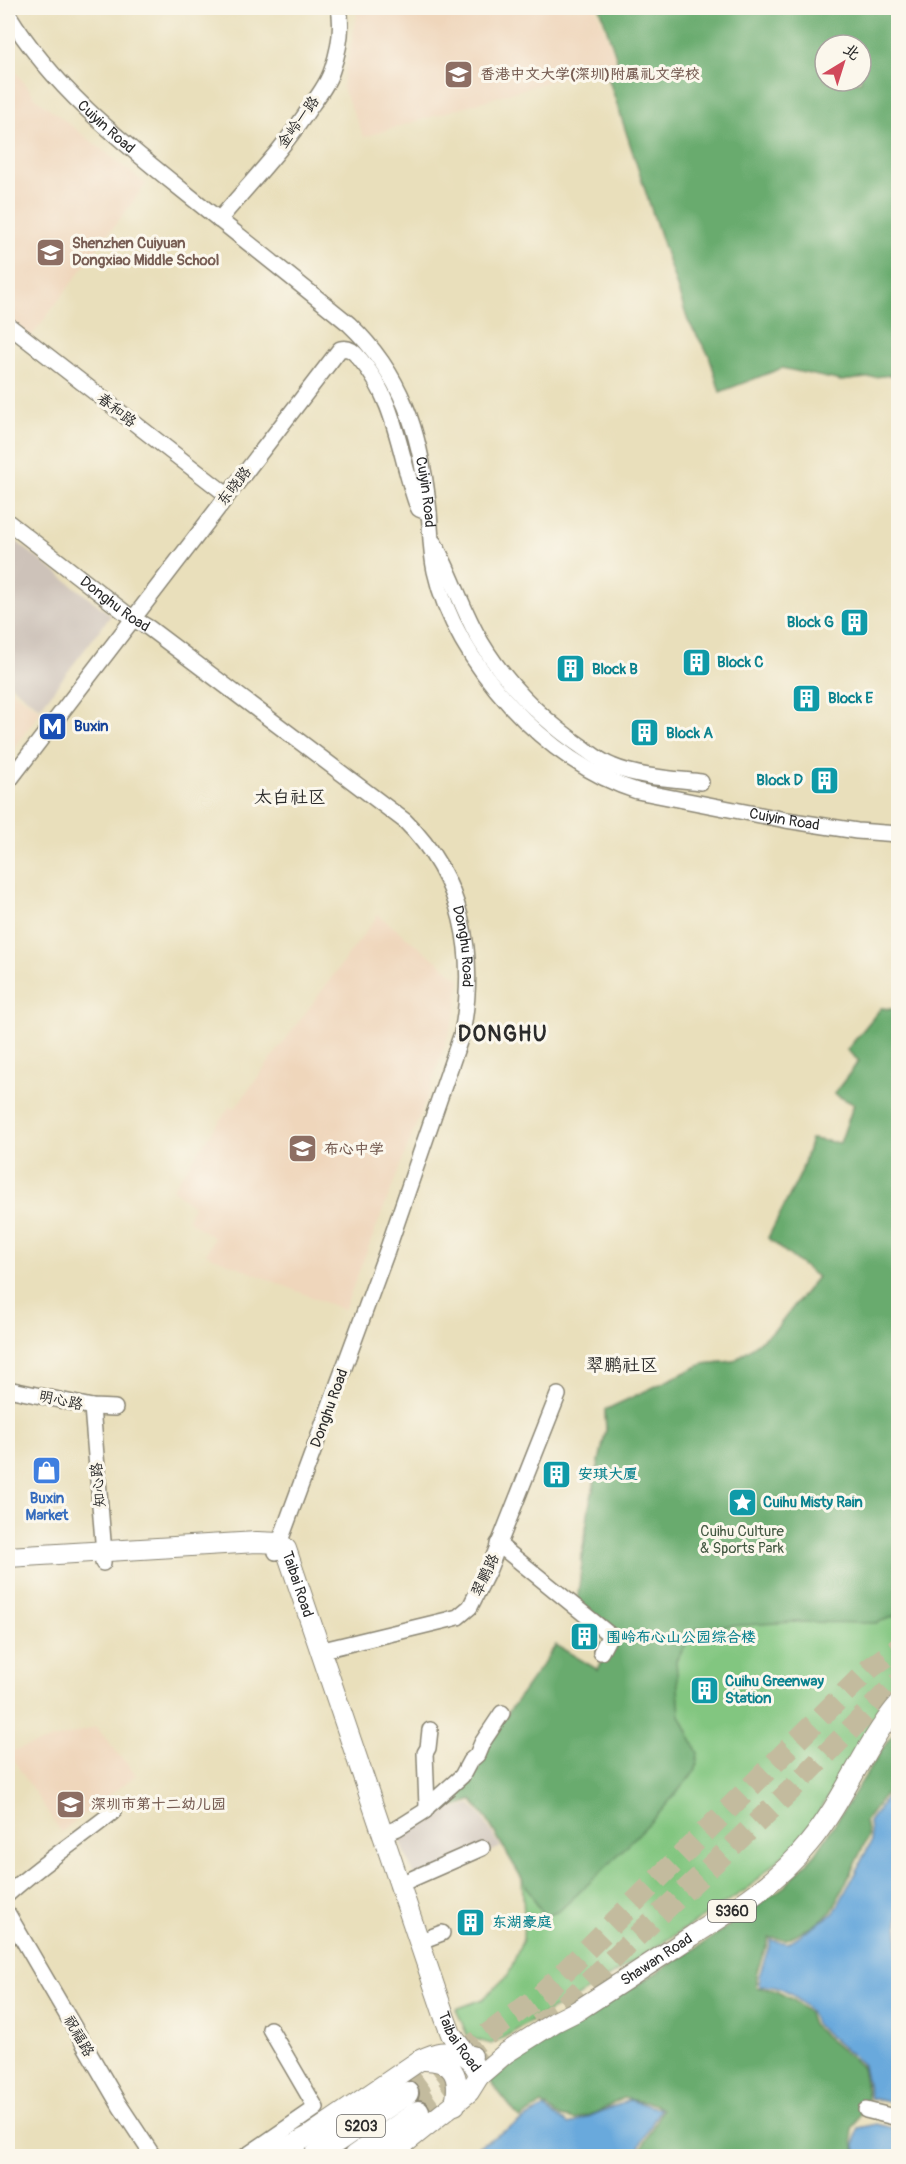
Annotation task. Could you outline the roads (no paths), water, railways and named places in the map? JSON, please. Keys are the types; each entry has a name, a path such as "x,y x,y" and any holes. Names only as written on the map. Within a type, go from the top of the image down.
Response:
{"highway":[{"name":"S203","path":"315,2157 412,2103 355,2157"}],"main road":[{"name":"Taibai Road","path":"8,1567 257,1542 286,1549 377,1836"},
{"name":"Taibai Road","path":"278,1548 395,1886 436,2022 458,2053 476,2068 479,2076"},
{"name":"Taibai Road","path":"8,1557 103,1558"},
{"name":"Shawan Road","path":"389,2157 455,2105 469,2092 479,2076 506,2053 555,2022 578,2011 765,1888 793,1862 820,1829 844,1793 884,1722 898,1706"},
{"name":"Taibai Road","path":"414,1943 458,2053"},
{"path":"420,2060 438,2040 436,2022"},
{"name":"Shawan Road","path":"271,2157 309,2136 420,2060 433,2054 458,2053 488,2057 506,2053"},
{"path":"420,2060 441,2062 453,2071 458,2086 455,2105"}],"street":[{"name":"金岭一路","path":"219,220 298,126 323,89 332,72 339,45 341,21 339,8"},
{"name":"Cuiyin Road","path":"8,14 25,41 53,75 117,138 349,324 382,361 401,394 417,438 435,570 451,620 478,665 506,700 528,722 570,758 613,784 664,798 845,829 898,834"},
{"name":"春和路","path":"8,325 227,495"},
{"name":"东晓路","path":"8,782 339,350 345,348 354,352 378,385 394,422 416,502 419,509 429,513"},
{"name":"Donghu Road","path":"8,522 132,618 149,628 405,821 428,847 442,870 460,913 466,941 468,983 462,1033 387,1251 278,1548"},
{"path":"431,538 480,640 505,676 545,717 610,766 701,782"},
{"name":"明心路","path":"8,1389 92,1407 115,1408"},
{"name":"翠鹏路","path":"319,1651 458,1617 470,1607 489,1569 558,1395"},
{"name":"知心路","path":"92,1407 103,1558"},
{"path":"498,1544 610,1635 601,1652"},
{"path":"377,1836 398,1828 425,1811 462,1776 502,1713"},
{"path":"427,1807 425,1753 428,1748 430,1730"},
{"path":"8,1894 33,1871 81,1838 113,1812"},
{"path":"395,1886 482,1848"},
{"name":"祝福路","path":"8,1914 120,2106 153,2157"},
{"path":"414,1943 442,1933"},
{"path":"246,2157 316,2108 270,2029"},
{"path":"866,2110 898,2118"}],"water":[{"path":"898,1781 898,2104 870,2098 863,2065 815,2024 810,2012 796,1998 776,1987 759,1986 759,1976 771,1940 788,1943 834,1913 871,1842 869,1822"},
{"path":"629,2100 660,2109 639,2147 646,2156 465,2156 468,2152 544,2108 569,2125"},
{"path":"877,2124 898,2129 898,2156 857,2156 855,2146 858,2128"}],"tunnel":[{"path":"407,2093 541,1995 869,1669 898,1648"},
{"path":"538,2025 558,2011 790,1791 898,1683"},
{"path":"418,2112 492,2059"}],"place":[{"name":"香港中文大学(深圳)附属礼文学校","path":"459,74"},
{"name":"Shenzhen Cuiyuan Dongxiao Middle School","path":"51,252"},
{"name":"Block G","path":"855,622"},
{"name":"Block C","path":"696,662"},
{"name":"Block B","path":"571,669"},
{"name":"Block E","path":"807,698"},
{"name":"Buxin","path":"53,726"},
{"name":"Block A","path":"645,733"},
{"name":"Block D","path":"824,780"},
{"name":"布心中学","path":"303,1149"},
{"name":"Buxin Market","path":"47,1471"},
{"name":"安琪大厦","path":"557,1474"},
{"name":"Cuihu Misty Rain","path":"742,1502"},
{"name":"围岭布心山公园综合楼","path":"585,1637"},
{"name":"Cuihu Greenway Station","path":"704,1690"},
{"name":"深圳市第十二幼儿园","path":"70,1804"},
{"name":"东湖豪庭","path":"471,1922"}],"district":[{"name":"太白社区","path":"290,797"},
{"name":"DONGHU","path":"503,1034"},
{"name":"翠鹏社区","path":"622,1365"}],"park label":[{"name":"Cuihu Culture & Sports Park","path":"742,1540"}]}
